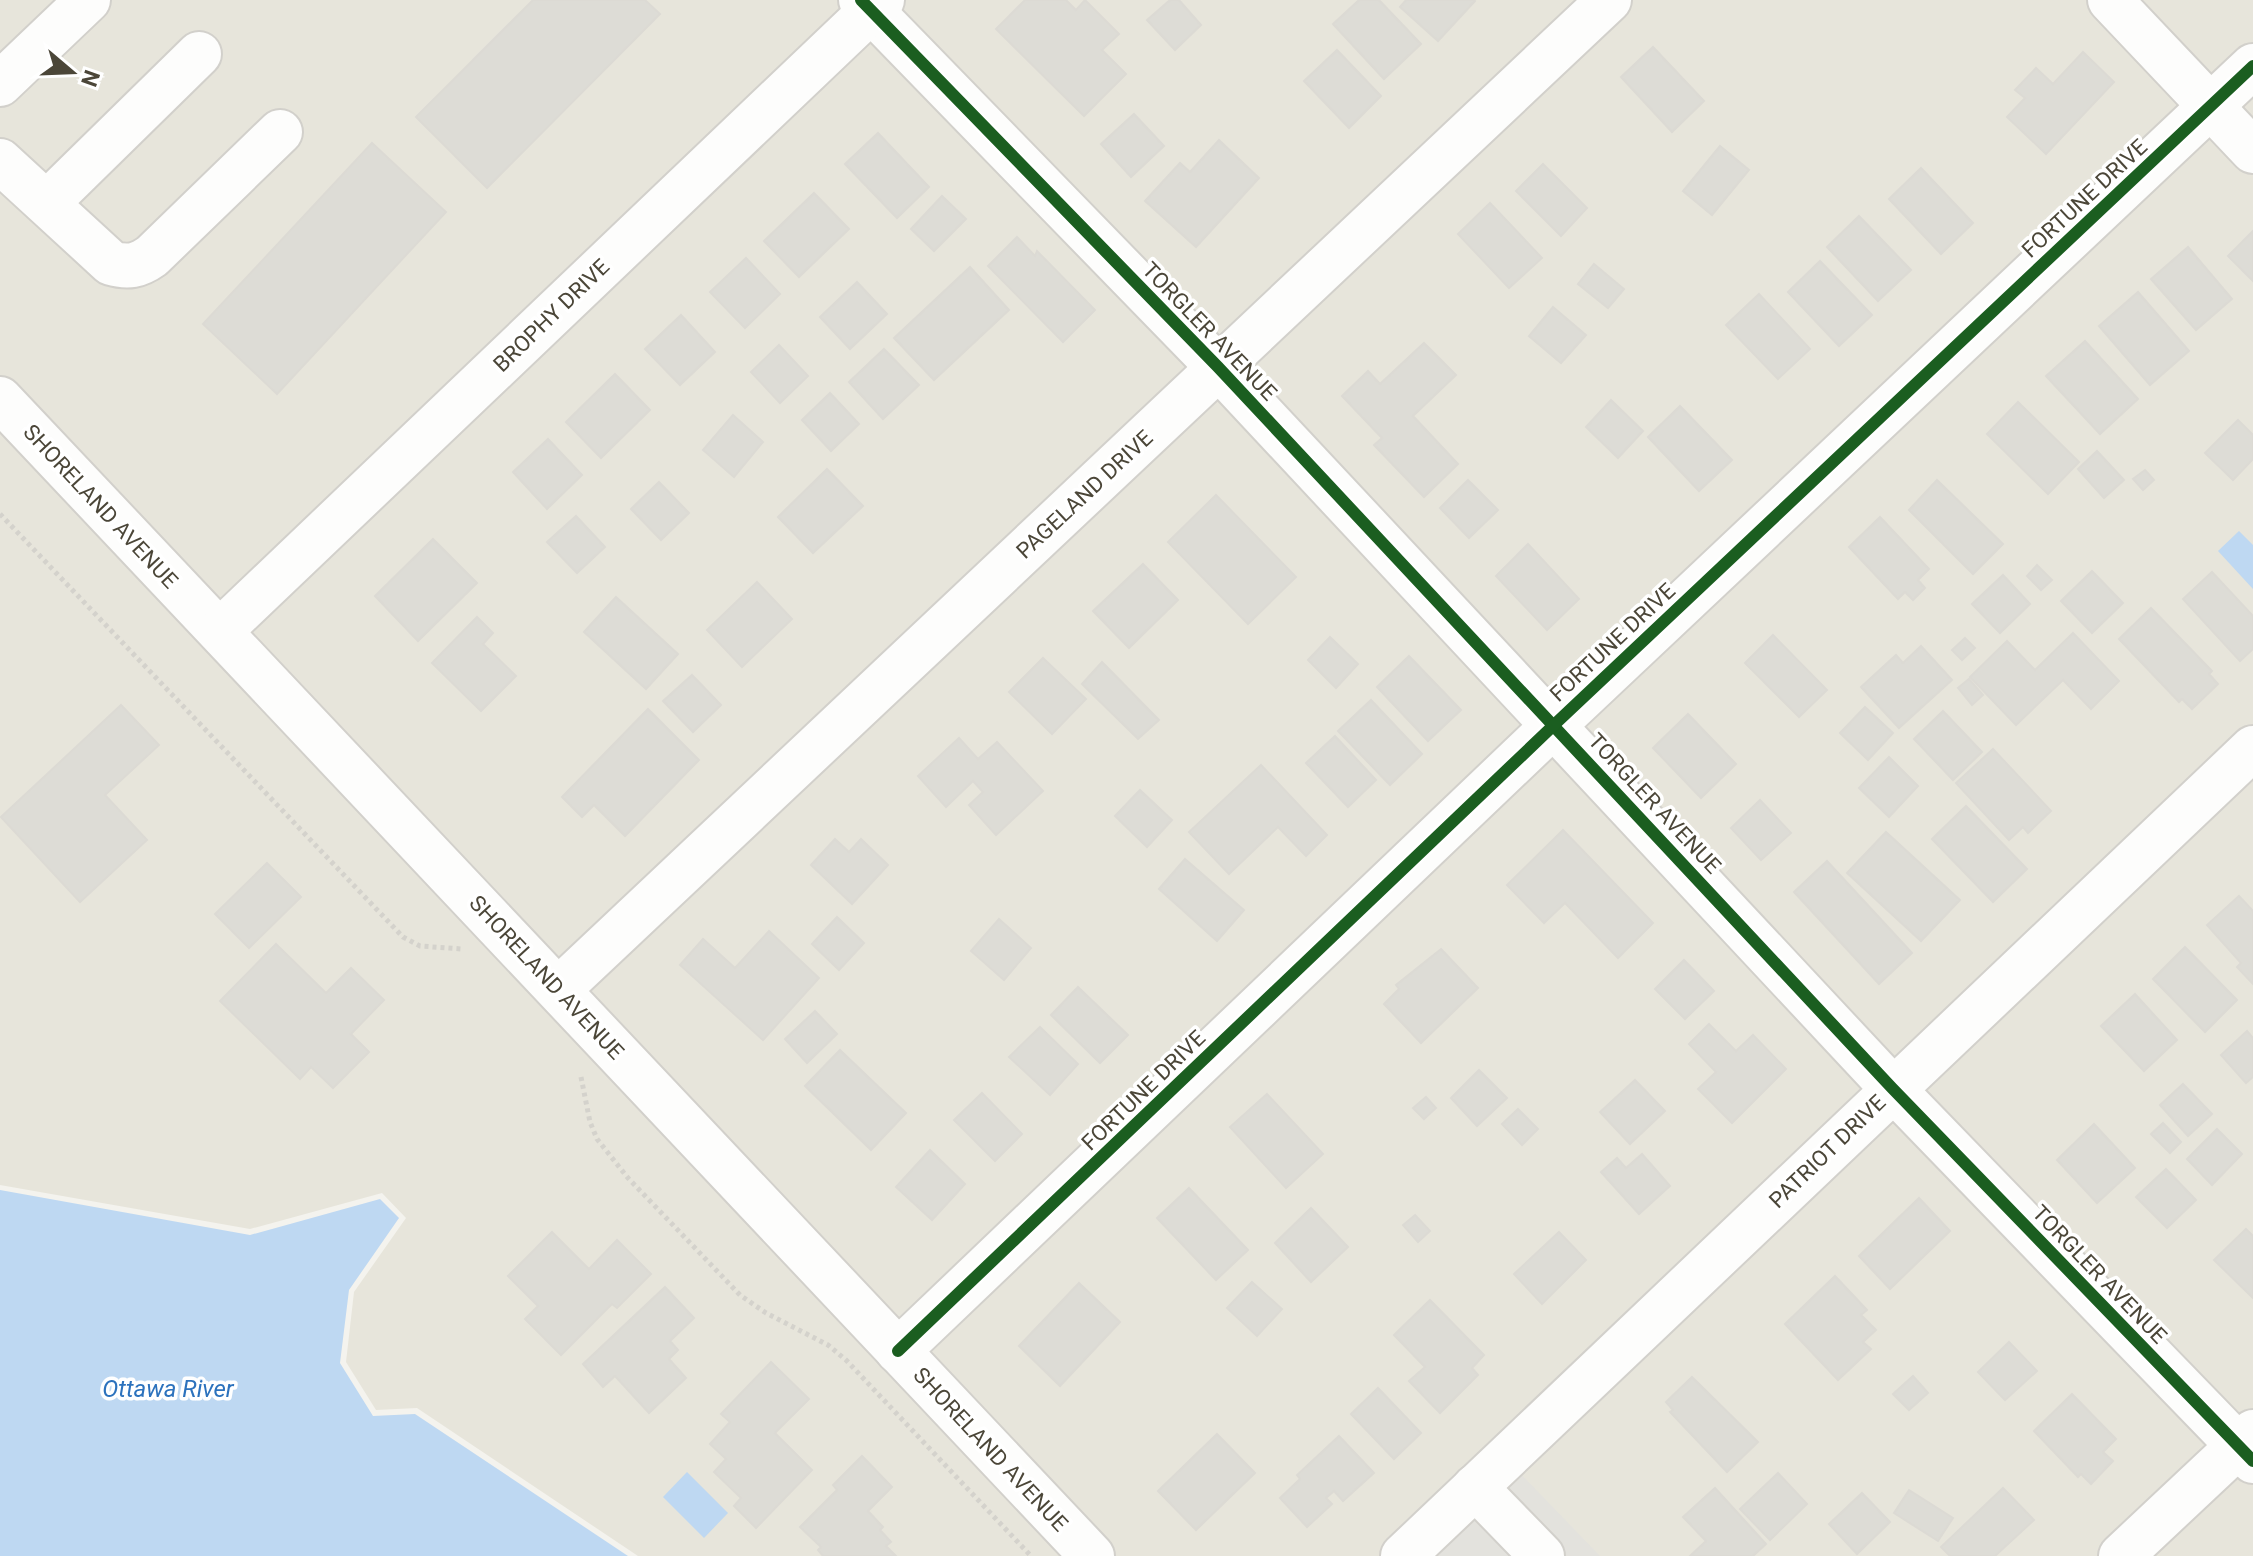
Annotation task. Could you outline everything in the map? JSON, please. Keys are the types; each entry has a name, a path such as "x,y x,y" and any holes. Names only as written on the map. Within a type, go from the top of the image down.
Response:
{"street":[{"path":"0,84 88,0"},
{"name":"PAGELAND DRIVE","path":"559,989 1609,0"},
{"path":"2110,0 2253,151"},
{"name":"TORGLER AVENUE","path":"871,3 1555,724 1892,1088 2248,1446"},
{"name":"BROPHY DRIVE","path":"220,631 871,3"},
{"path":"47,203 199,54"},
{"name":"FORTUNE DRIVE","path":"898,1351 1555,724 2253,66"},
{"path":"0,161 111,263 126,267 140,264 280,132"},
{"name":"SHORELAND AVENUE","path":"0,399 1092,1556"},
{"name":"PATRIOT DRIVE","path":"1403,1556 2253,748"},
{"path":"2121,1556 2248,1446"},
{"path":"1475,1487 1542,1556"}],"path":[{"path":"0,514 403,937 420,946 473,952"},
{"path":"577,1066 594,1131 607,1155 628,1178 740,1295 766,1313 828,1345 846,1360 1031,1556"}],"shaded area":[{"path":"0,0 2253,0 2253,1556 638,1556 417,1408 376,1410 346,1362 354,1292 406,1218 382,1193 250,1229 0,1185"},
{"path":"1515,1468 1600,1556 1424,1556"}],"water":[{"path":"2239,531 2253,545 2253,589 2218,551"},
{"name":"Ottawa River","path":"0,1190 250,1235 380,1199 399,1218 349,1290 340,1363 373,1416 415,1414 628,1556 0,1556"},
{"path":"687,1472 728,1513 704,1538 663,1497"}],"building":[{"path":"533,0 645,0 660,14 487,188 416,117"},
{"path":"1025,0 1066,0 1076,10 1085,0 1119,34 1102,50 1126,74 1084,116 996,29"},
{"path":"1170,0 1179,0 1201,25 1175,50 1147,20"},
{"path":"1359,0 1379,0 1421,44 1384,79 1333,24"},
{"path":"1406,0 1475,1 1438,41 1400,7"},
{"path":"1653,47 1704,101 1672,132 1621,77"},
{"path":"1337,50 1381,96 1349,128 1304,81"},
{"path":"2083,52 2114,82 2046,154 2007,117 2025,98 2015,90 2036,68 2053,84"},
{"path":"1134,114 1164,146 1131,177 1101,144"},
{"path":"878,133 929,187 897,218 845,164"},
{"path":"1219,140 1259,178 1196,247 1145,201 1180,163 1190,172"},
{"path":"372,143 446,212 277,394 203,324"},
{"path":"1720,146 1749,170 1712,215 1683,191"},
{"path":"1543,164 1587,208 1561,236 1516,191"},
{"path":"1921,168 1973,223 1941,254 1889,199"},
{"path":"814,193 849,229 799,277 764,241"},
{"path":"942,196 966,219 934,251 911,229"},
{"path":"1490,203 1542,258 1509,288 1458,234"},
{"path":"1859,216 1911,270 1878,301 1827,247"},
{"path":"2253,231 2253,281 2228,256"},
{"path":"1017,237 1035,256 1037,251 1095,310 1063,342 988,266"},
{"path":"2188,247 2232,299 2196,330 2151,279"},
{"path":"746,258 780,294 745,328 710,292"},
{"path":"1820,261 1872,315 1839,346 1788,292"},
{"path":"1594,264 1624,289 1608,308 1578,284"},
{"path":"970,267 1009,310 934,380 894,338"},
{"path":"857,282 887,314 850,349 820,317"},
{"path":"2138,292 2189,351 2150,385 2099,326"},
{"path":"1759,294 1810,349 1778,379 1726,325"},
{"path":"1553,307 1586,335 1561,363 1529,336"},
{"path":"681,315 715,352 680,385 645,349"},
{"path":"2085,341 2138,399 2100,434 2046,376"},
{"path":"1424,343 1456,375 1413,416 1458,464 1424,497 1374,445 1382,438 1342,396 1368,371 1380,384"},
{"path":"779,345 808,376 780,403 751,372"},
{"path":"884,349 919,385 883,419 849,382"},
{"path":"615,374 650,410 601,458 566,422"},
{"path":"830,393 859,424 831,451 802,420"},
{"path":"1611,400 1643,431 1618,458 1586,427"},
{"path":"2018,402 2079,462 2048,494 1987,434"},
{"path":"1680,406 1732,460 1699,491 1648,437"},
{"path":"733,415 763,442 734,477 703,450"},
{"path":"2238,420 2253,435 2253,459 2233,480 2205,453"},
{"path":"548,439 582,475 547,509 513,472"},
{"path":"2097,451 2124,480 2104,498 2078,469"},
{"path":"827,469 863,506 813,553 778,517"},
{"path":"2145,470 2154,480 2143,490 2133,479"},
{"path":"1468,480 1498,510 1469,538 1440,508"},
{"path":"1937,480 2003,544 1973,574 1909,510"},
{"path":"659,482 689,513 661,540 631,509"},
{"path":"1216,495 1296,577 1248,624 1168,542"},
{"path":"576,516 605,547 577,573 547,542"},
{"path":"1880,517 1929,569 1918,580 1925,588 1913,600 1905,592 1898,599 1849,547"},
{"path":"433,539 477,583 418,641 375,596"},
{"path":"1528,544 1579,599 1547,630 1496,576"},
{"path":"1143,564 1178,600 1129,648 1093,611"},
{"path":"2037,565 2052,580 2041,590 2027,576"},
{"path":"2092,571 2123,603 2092,633 2061,601"},
{"path":"2212,572 2253,616 2253,649 2240,661 2183,599"},
{"path":"2003,575 2030,604 2000,633 1972,604"},
{"path":"757,582 792,619 742,667 707,630"},
{"path":"616,597 678,654 646,689 584,632"},
{"path":"2151,608 2212,671 2209,674 2218,684 2192,709 2182,699 2179,702 2119,639"},
{"path":"477,617 493,633 483,644 516,676 481,711 432,663"},
{"path":"2073,633 2119,681 2091,709 2063,680 2016,725 1970,677 2007,641 2035,670"},
{"path":"1773,635 1827,690 1799,717 1745,663"},
{"path":"1330,637 1358,664 1336,688 1308,660"},
{"path":"1965,638 1975,648 1962,660 1952,650"},
{"path":"1921,646 1952,680 1899,728 1861,687 1896,655 1903,663"},
{"path":"1409,656 1461,710 1428,741 1377,687"},
{"path":"1043,658 1086,699 1052,734 1009,692"},
{"path":"1102,662 1159,720 1138,739 1082,684"},
{"path":"692,675 721,705 693,732 663,701"},
{"path":"1969,679 1983,695 1972,705 1958,688"},
{"path":"1371,700 1422,754 1390,785 1338,731"},
{"path":"121,705 159,745 105,795 147,840 80,902 1,817"},
{"path":"1865,707 1893,733 1868,760 1840,733"},
{"path":"648,709 699,760 625,836 594,805 582,817 562,797"},
{"path":"1943,711 1982,752 1953,780 1914,739"},
{"path":"1688,714 1736,764 1701,798 1653,748"},
{"path":"1335,736 1376,780 1348,807 1306,763"},
{"path":"959,738 978,759 997,742 1043,791 996,835 969,805 983,792 973,781 946,807 918,776"},
{"path":"1993,749 2051,811 2028,833 2023,827 2009,840 1956,783"},
{"path":"1889,757 1918,786 1889,817 1859,788"},
{"path":"1261,765 1327,835 1306,856 1278,827 1229,874 1189,832"},
{"path":"1140,790 1172,820 1147,847 1115,816"},
{"path":"1760,800 1791,833 1761,860 1731,828"},
{"path":"1966,806 2027,869 1993,902 1932,839"},
{"path":"1563,830 1653,923 1618,958 1565,903 1544,923 1507,885"},
{"path":"1886,832 1960,900 1921,941 1847,873"},
{"path":"835,839 849,852 861,839 888,865 852,904 811,865"},
{"path":"1185,859 1244,910 1217,941 1159,889"},
{"path":"1827,861 1912,953 1879,984 1794,892"},
{"path":"267,863 301,897 249,948 215,914"},
{"path":"2239,896 2253,911 2253,984 2237,967 2241,963 2207,925"},
{"path":"837,917 864,943 839,970 812,944"},
{"path":"999,919 1031,948 1004,980 971,951"},
{"path":"769,931 819,978 763,1040 680,965 703,939 735,968"},
{"path":"276,944 326,993 351,968 384,1000 351,1034 369,1052 333,1088 311,1067 300,1079 220,1001"},
{"path":"2185,947 2237,1000 2205,1032 2153,979"},
{"path":"1441,949 1478,988 1421,1043 1384,1004 1399,989 1396,985"},
{"path":"1684,960 1714,991 1685,1019 1655,989"},
{"path":"1078,987 1128,1035 1100,1063 1051,1015"},
{"path":"2135,994 2177,1040 2144,1071 2101,1026"},
{"path":"815,1011 837,1034 807,1063 785,1039"},
{"path":"1709,1024 1736,1051 1753,1035 1786,1069 1732,1123 1698,1089 1716,1072 1689,1044"},
{"path":"1040,1027 1078,1064 1050,1095 1009,1057"},
{"path":"2247,1031 2253,1038 2253,1077 2246,1083 2221,1055"},
{"path":"840,1050 906,1113 871,1150 805,1086"},
{"path":"1479,1070 1507,1098 1477,1126 1451,1098"},
{"path":"1635,1080 1665,1111 1630,1144 1600,1112"},
{"path":"2183,1084 2212,1114 2188,1136 2160,1105"},
{"path":"982,1093 1022,1134 995,1161 954,1120"},
{"path":"1267,1094 1323,1154 1286,1188 1230,1127"},
{"path":"1426,1097 1436,1108 1424,1119 1413,1108"},
{"path":"1518,1109 1538,1129 1522,1145 1502,1124"},
{"path":"2163,1123 2181,1142 2170,1153 2151,1134"},
{"path":"2094,1124 2135,1168 2097,1203 2057,1160"},
{"path":"2217,1129 2242,1154 2212,1185 2187,1159"},
{"path":"930,1150 965,1184 932,1220 896,1187"},
{"path":"1642,1154 1670,1186 1639,1214 1601,1172 1617,1158 1626,1168"},
{"path":"2166,1169 2196,1200 2167,1228 2136,1197"},
{"path":"1189,1188 1248,1250 1216,1280 1157,1218"},
{"path":"1919,1198 1950,1231 1890,1289 1859,1256"},
{"path":"1311,1208 1348,1247 1311,1282 1275,1243"},
{"path":"1415,1215 1430,1231 1418,1242 1403,1225"},
{"path":"2246,1229 2253,1236 2253,1298 2214,1260"},
{"path":"552,1232 589,1269 617,1240 651,1274 617,1308 612,1304 561,1355 525,1319 538,1306 508,1276"},
{"path":"1559,1232 1586,1260 1542,1304 1514,1274"},
{"path":"1835,1276 1867,1310 1861,1315 1876,1330 1863,1342 1871,1349 1838,1380 1785,1324"},
{"path":"1252,1282 1282,1309 1257,1336 1227,1308"},
{"path":"1079,1283 1120,1322 1060,1386 1019,1346"},
{"path":"665,1287 694,1318 670,1341 678,1350 669,1359 686,1378 649,1413 615,1376 603,1387 583,1364"},
{"path":"1430,1300 1484,1355 1472,1368 1478,1375 1440,1413 1409,1381 1425,1367 1394,1335"},
{"path":"2009,1342 2037,1371 2005,1400 1978,1372"},
{"path":"771,1362 809,1399 775,1433 812,1470 756,1528 734,1506 741,1498 714,1472 726,1459 710,1444 730,1422 721,1414"},
{"path":"1913,1376 1928,1393 1909,1410 1893,1394"},
{"path":"1692,1377 1758,1442 1727,1472 1670,1412 1673,1410 1666,1402"},
{"path":"1378,1388 1421,1433 1394,1459 1351,1414"},
{"path":"2072,1394 2116,1439 2103,1452 2113,1461 2091,1484 2081,1474 2078,1477 2034,1431"},
{"path":"1217,1434 1255,1473 1196,1530 1158,1491"},
{"path":"1339,1436 1374,1473 1343,1501 1334,1491 1326,1498 1332,1504 1307,1527 1280,1498 1300,1479 1297,1475"},
{"path":"862,1456 892,1487 868,1511 883,1527 880,1530 891,1542 886,1546 896,1556 823,1556 818,1550 821,1547 800,1527 837,1490 833,1485"},
{"path":"1778,1473 1807,1504 1770,1540 1740,1509"},
{"path":"1715,1488 1766,1544 1753,1556 1690,1556 1706,1541 1683,1517"},
{"path":"2003,1488 2034,1520 1995,1556 1950,1556 1941,1547"},
{"path":"1909,1490 1953,1518 1938,1541 1894,1513"},
{"path":"1862,1493 1890,1522 1857,1554 1829,1524"}],"cycle path":[{"path":"861,0 1218,367 1892,1088 2253,1461"},
{"path":"898,1351 1555,724 2253,66"}]}
